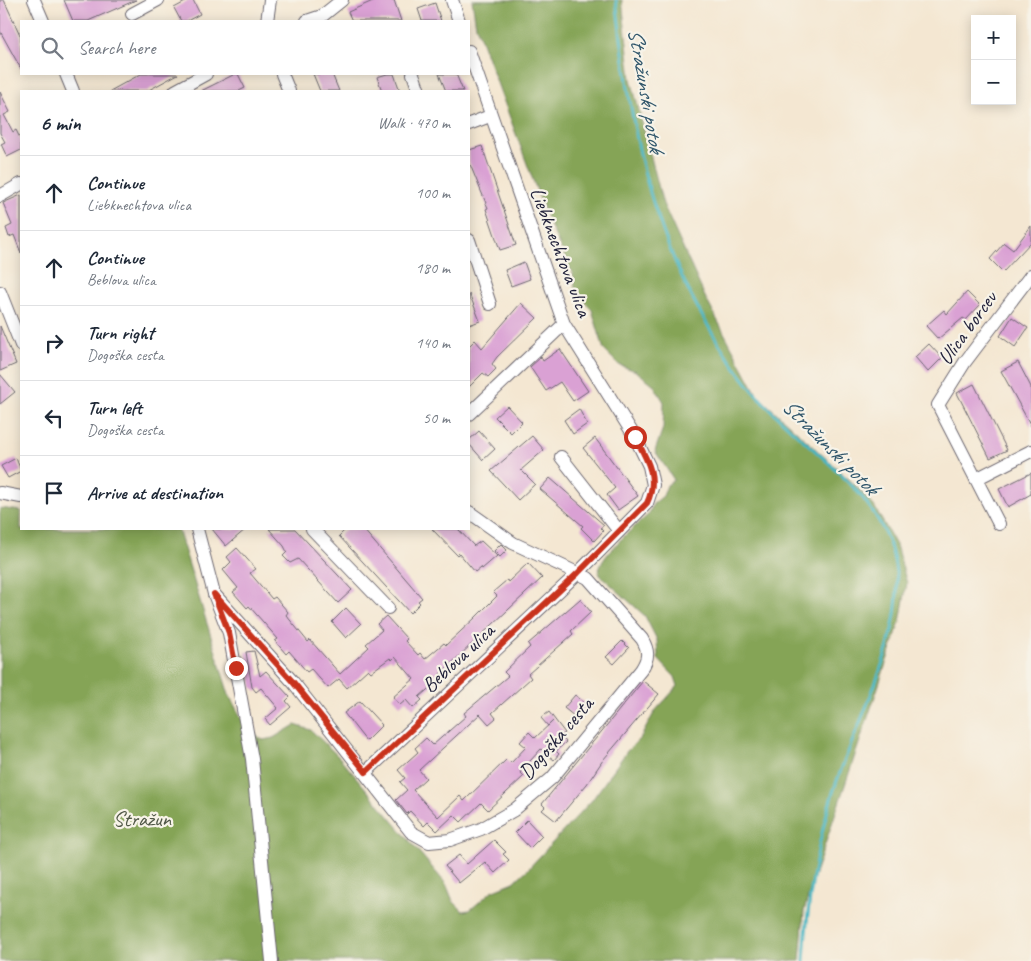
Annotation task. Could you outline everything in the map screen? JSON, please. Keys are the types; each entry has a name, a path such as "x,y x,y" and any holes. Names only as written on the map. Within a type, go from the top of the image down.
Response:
{"street":[{"path":"34,0 43,20"},
{"path":"132,14 158,0"},
{"path":"267,20 270,0"},
{"path":"310,20 322,16 342,0"},
{"path":"452,0 459,20"},
{"name":"Liebknechtova ulica","path":"470,54 564,324 616,403 646,458 652,474 652,493 647,503 578,573"},
{"path":"66,75 73,90"},
{"path":"177,90 204,75"},
{"path":"282,75 289,90"},
{"path":"413,75 419,90"},
{"path":"470,124 490,116"},
{"path":"0,196 20,185"},
{"path":"470,243 490,304"},
{"name":"Ulica borcev","path":"976,479 938,405 965,362 1031,275"},
{"path":"0,292 20,342"},
{"path":"470,413 564,324"},
{"path":"999,524 976,479 1031,451"},
{"path":"562,457 619,531"},
{"path":"0,493 20,497"},
{"path":"470,513 513,543 578,573"},
{"name":"Dogoška cesta","path":"197,530 214,594 229,633 252,759 272,961"},
{"path":"313,530 388,608"},
{"name":"Dogoška cesta","path":"214,594 293,682 366,772 411,832 429,842 450,840 481,829 499,820 543,788 647,662 648,650 642,639 588,578 578,573"},
{"name":"Beblova ulica","path":"366,772 578,573"}],"green space":[{"name":"Stražun","path":"472,0 622,0 631,79 663,204 706,299 758,396 855,485 874,506 896,545 907,583 900,622 812,883 804,911 800,961 0,961 0,508 20,511 20,530 178,530 229,695 239,714 257,736 263,740 273,738 295,725 311,730 340,758 446,884 453,901 463,911 470,910 492,891 514,882 528,869 592,800 627,751 641,737 655,711 678,686 675,677 658,659 657,640 645,616 599,574 600,567 610,551 649,514 653,504 663,496 667,485 674,480 655,451 663,428 664,402 653,384 636,371 619,365 604,350 592,310 575,291 574,277 547,218 476,26"}],"building":[{"path":"0,0 4,0 20,35 20,67 0,31"},
{"path":"64,0 136,0 90,20 73,20"},
{"path":"189,0 193,0 200,14 189,20 180,20 174,8"},
{"path":"375,0 394,0 401,20 352,20 348,12"},
{"path":"435,3 441,20 422,20 418,9"},
{"path":"139,75 176,75 149,90 112,90"},
{"path":"233,75 238,75 245,88 241,90 203,90"},
{"path":"313,75 332,75 339,90 320,90"},
{"path":"394,75 400,90 382,90 377,77"},
{"path":"439,75 456,75 463,90 446,90"},
{"path":"0,92 10,112 4,115 13,132 16,130 20,138 20,150 7,157 1,144 5,142 0,133"},
{"path":"482,146 516,245 500,250 486,209 488,208 470,164 470,150"},
{"path":"20,195 20,250 14,235 9,237 6,228 12,225 3,203"},
{"path":"1031,226 1031,242 1003,272 990,259 1004,243 1013,250"},
{"path":"524,262 530,279 511,286 505,270"},
{"path":"967,292 980,305 966,320 963,318 938,339 926,326 944,310 947,314"},
{"path":"470,296 480,321 470,325"},
{"path":"521,303 537,318 497,357 492,364 496,369 488,377 483,373 470,386 470,345 475,340 482,348"},
{"path":"1012,317 1028,328 1015,347 1000,336"},
{"path":"0,326 16,364 0,371"},
{"path":"929,344 942,358 928,372 915,357"},
{"path":"560,349 588,391 573,401 560,382 546,391 530,367 541,357 543,361"},
{"path":"1018,362 1031,387 1031,426 1001,371"},
{"path":"0,374 15,392 0,404"},
{"path":"974,384 1007,450 990,458 957,393"},
{"path":"507,406 522,422 511,433 495,417"},
{"path":"579,409 587,424 573,434 564,420"},
{"path":"479,431 495,449 483,460 470,445 470,439"},
{"path":"532,436 544,450 521,470 535,484 518,500 491,471"},
{"path":"595,438 638,496 618,510 607,495 615,488 583,448"},
{"path":"16,458 20,472 8,478 1,466"},
{"path":"1031,473 1031,494 1008,507 999,489"},
{"path":"550,478 604,525 600,528 603,531 594,541 581,528 583,526 540,489"},
{"path":"213,530 245,530 226,546"},
{"path":"270,530 296,530 352,590 338,603 298,559 290,563 283,556 287,552"},
{"path":"345,530 364,530 422,598 418,601 420,603 410,613 339,536"},
{"path":"433,530 459,530 474,546 481,541 497,556 482,569 481,567 475,572 459,553 457,555"},
{"path":"501,544 507,550 500,557 494,551"},
{"path":"237,548 256,569 250,573 272,599 275,597 288,612 286,615 308,642 310,640 340,674 369,647 366,644 382,630 377,624 386,616 407,639 405,641 418,655 420,653 425,659 444,643 446,645 475,618 497,596 493,592 507,580 508,582 528,563 542,578 440,674 442,677 419,697 422,700 413,708 406,700 400,705 393,697 414,679 395,657 392,660 390,658 371,672 368,669 347,688 339,679 328,688 311,669 307,672 289,651 286,654 275,641 278,639 249,606 247,608 233,592 238,588 223,570 231,562 227,557"},
{"path":"580,599 591,612 571,631 573,634 528,674 531,678 492,713 496,718 489,724 480,714 419,770 426,778 413,790 438,817 460,796 464,801 507,759 511,763 526,747 520,742 529,732 535,738 548,726 541,718 549,712 565,733 561,736 566,742 556,751 559,754 554,760 541,749 520,772 524,776 488,810 481,803 461,822 454,815 437,831 428,822 424,826 410,811 407,814 396,800 407,790 400,782 405,778 398,770 418,752 415,748 426,738 433,745 466,716 464,713 508,676 504,672 530,647 528,644"},
{"path":"346,608 361,624 346,638 332,622"},
{"path":"622,641 629,648 614,664 606,657"},
{"path":"254,651 260,676 266,671 290,697 286,701 291,707 270,725 265,719 278,708 261,688 256,692 252,687 246,652"},
{"path":"643,681 659,694 603,760 587,784 556,821 542,810 545,807 542,804"},
{"path":"575,695 590,707 579,720 564,708"},
{"path":"360,701 382,725 366,741 344,713"},
{"path":"527,820 542,836 530,848 515,832"},
{"path":"494,840 506,852 503,854 509,860 495,873 485,862 459,883 445,866 459,855 467,864"}],"waterway":[{"name":"Stražunski potok","path":"616,0 631,109 642,163 663,230 690,294 723,349 753,390 779,418 832,466 865,501 878,520 888,541 895,565 897,593 894,622 876,683 840,772 825,819 813,879 804,961"}],"route":[{"path":"236,668 229,633 214,594 293,682 366,772 578,573 647,503 652,493 652,474 635,437"}]}
